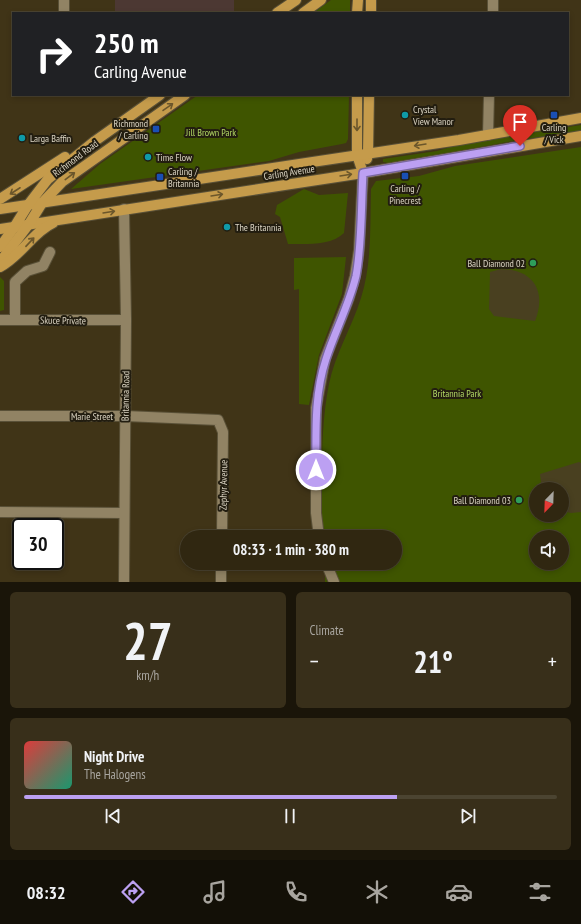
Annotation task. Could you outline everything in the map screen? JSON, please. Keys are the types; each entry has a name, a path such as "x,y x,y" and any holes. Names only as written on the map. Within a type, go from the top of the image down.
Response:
{"main road":[{"path":"304,12 321,0"},
{"path":"357,12 358,0"},
{"path":"371,0 371,12"},
{"path":"278,12 290,2"},
{"name":"Richmond Road","path":"0,247 28,205 48,179 95,141 159,96"},
{"name":"Richmond Road","path":"0,262 50,193 69,176 184,96"},
{"path":"357,96 357,155 363,173"},
{"path":"363,173 368,153 369,96"},
{"path":"141,108 151,118"},
{"name":"Carling Avenue","path":"0,209 488,135 581,118"},
{"name":"Carling Avenue","path":"0,228 363,173 443,158 581,136"},
{"path":"0,199 61,160 95,141"},
{"path":"0,267 20,253 44,228 52,223 70,218"}],"street":[{"path":"64,0 64,12"},
{"path":"493,0 493,12"},
{"path":"488,135 489,96"},
{"path":"318,530 316,513 316,408 326,359 356,276 359,250 363,173"},
{"name":"Britannia Road","path":"124,209 126,320 124,582"},
{"path":"15,319 15,282 27,271 42,266 50,252"},
{"name":"Skuce Private","path":"0,320 126,320"},
{"name":"Marie Street","path":"0,416 125,416 218,420 224,432"},
{"name":"Zephyr Avenue","path":"222,530 224,432"},
{"path":"0,512 124,512"},
{"path":"221,582 222,570"},
{"path":"329,570 334,582"}],"shaded area":[{"path":"115,0 234,0 234,12 115,12"}],"green space":[{"path":"331,0 350,0 350,12 314,12"},
{"name":"Jill Brown Park","path":"197,96 349,96 348,139 346,143 299,152 269,161 71,189 100,164"},
{"path":"581,125 581,131 513,141 401,162 383,162 383,159 437,151 464,143"},
{"name":"Britannia Park","path":"581,147 581,582 325,582 325,570 402,570 402,530 323,530 322,452 324,418 329,384 335,362 357,309 365,285 370,244 371,189 376,181 419,176 455,166"},
{"path":"304,189 319,195 348,193 344,233 339,237 325,242 288,244 280,217 275,214 277,205"},
{"path":"346,257 342,294 319,355 309,405 299,404 299,289 294,290 294,258"},
{"path":"0,277 4,281 4,310 0,311"}],"sand":[{"path":"501,269 522,273 534,284 538,291 539,300 535,321 494,316 489,309 490,272"},
{"path":"579,462 581,463 581,512 569,513 569,482 541,482 540,474"}],"place":[{"name":"Crystal View Manor","path":"405,115"},
{"name":"Carling / Vick","path":"554,115"},
{"name":"Richmond / Carling","path":"156,129"},
{"name":"Larga Baffin","path":"22,138"},
{"name":"Time Flow","path":"148,157"},
{"name":"Carling / Pinecrest","path":"405,176"},
{"name":"Carling / Britannia","path":"160,177"},
{"name":"The Britannia","path":"227,227"},
{"name":"Ball Diamond 02","path":"533,263"},
{"name":"Ball Diamond 03","path":"519,500"}],"route":[{"path":"316,470 317,400 326,359 356,276 358,265 363,173 443,158 520,146"}]}
